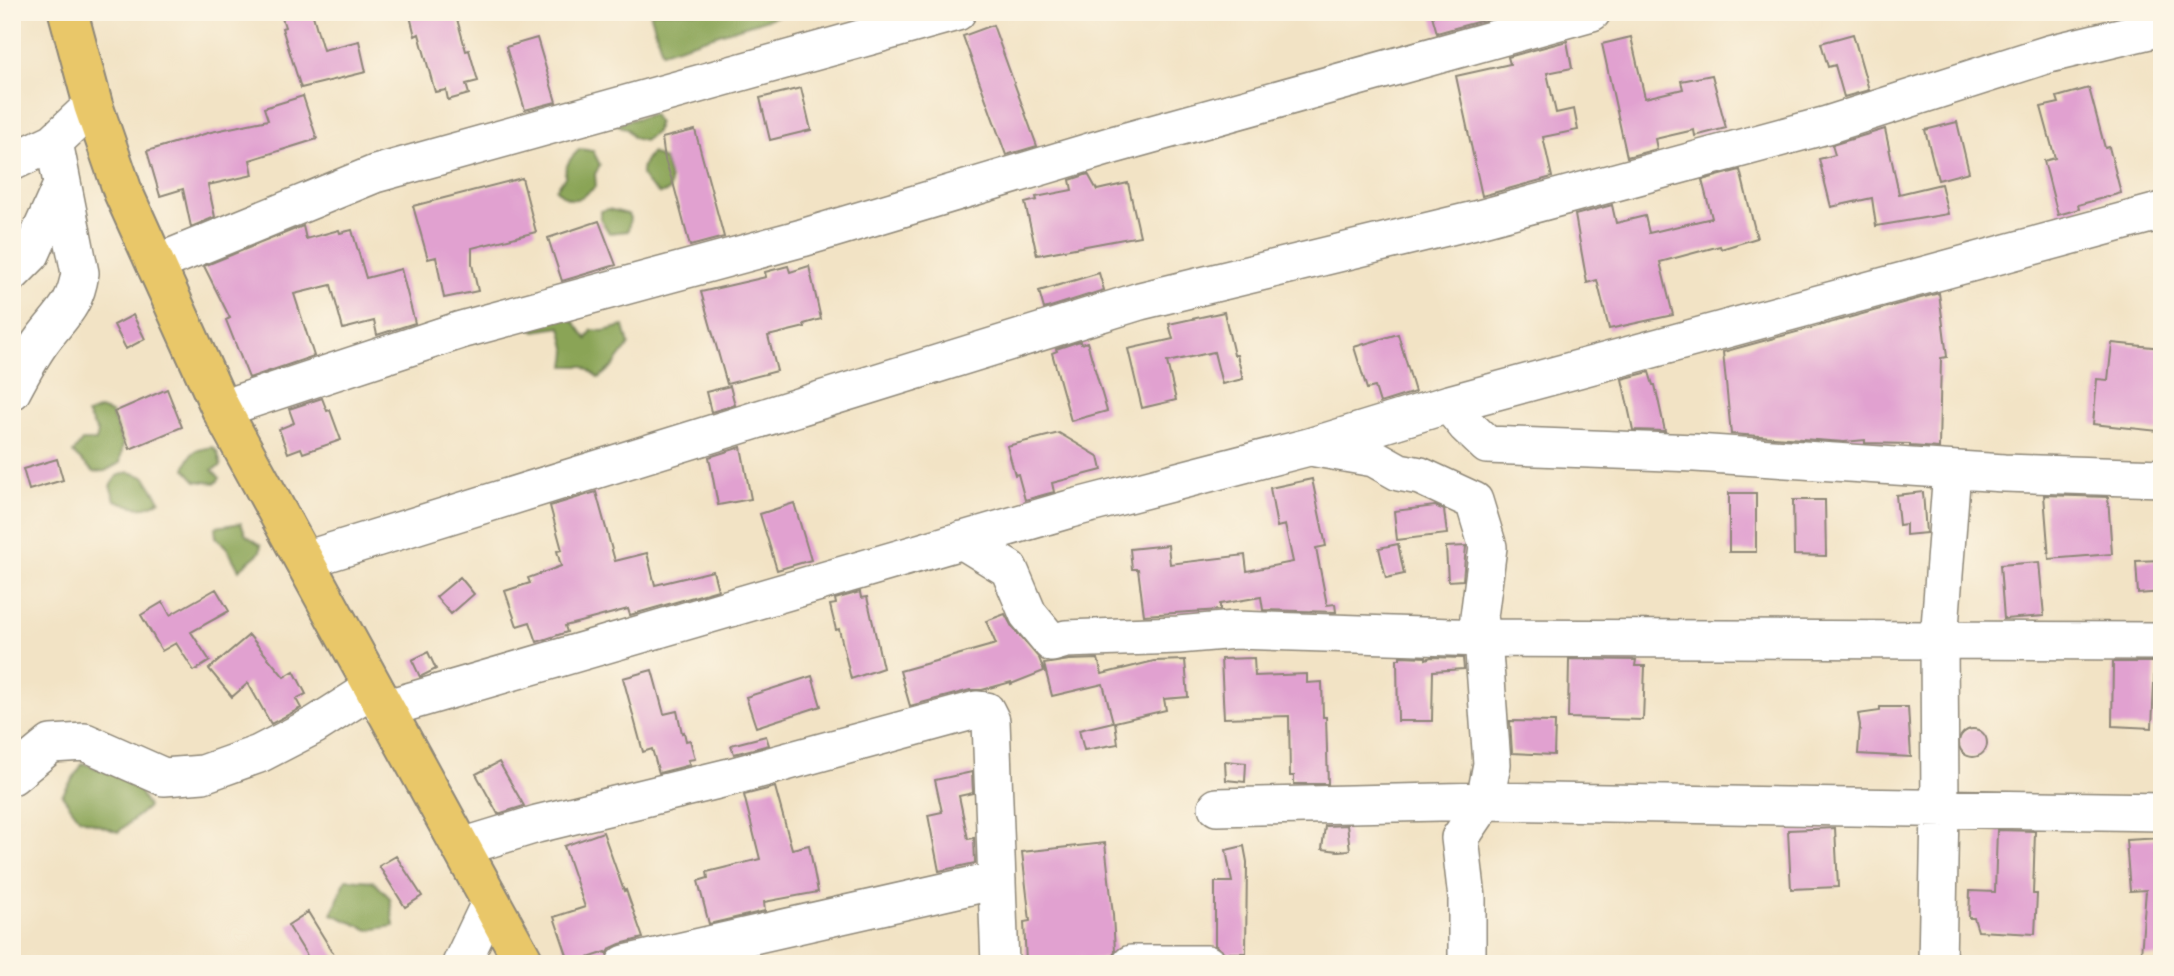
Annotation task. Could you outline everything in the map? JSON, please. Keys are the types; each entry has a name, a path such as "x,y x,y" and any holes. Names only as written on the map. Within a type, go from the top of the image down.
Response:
{"highway":[{"path":"68,12 93,105 123,192 221,409 525,964"}],"street":[{"path":"155,264 375,174 957,12"},
{"path":"221,409 461,330 802,238 1113,145 1592,12"},
{"path":"304,560 1140,301 1488,216 1827,125 2049,54 2162,27"},
{"path":"12,162 54,142 93,105"},
{"path":"12,391 42,340 64,315 77,291 80,273 54,142"},
{"path":"12,273 31,254 62,185"},
{"path":"12,776 51,744 85,743 164,777 203,774 259,754 314,725 379,698 1070,509 1310,447 1450,404 2162,211"},
{"path":"1450,404 1466,425 1487,445 1695,453 1952,470 2162,478"},
{"path":"1310,447 1374,458 1399,472 1420,475 1474,501 1488,547 1479,617 1483,638 1492,764 1485,801 1460,838 1467,898 1467,964"},
{"path":"1937,964 1939,640 1952,470"},
{"path":"962,540 1009,569 1028,614 1052,643 1066,639 1235,630 1483,638 2162,641"},
{"path":"462,847 537,824 730,777 976,710 986,711 991,721 1000,964"},
{"path":"1217,807 1485,801 2162,812"},
{"path":"625,964 997,880"},
{"path":"461,964 490,903"},
{"path":"1131,964 1208,964"}],"green space":[{"path":"650,12 790,12 662,52"},
{"path":"653,114 658,123 656,132 644,141 633,138 627,129 616,124"},
{"path":"580,149 593,151 600,165 595,174 596,186 581,198 566,198 556,189 565,177 573,155"},
{"path":"651,153 665,160 670,181 669,191 660,194 648,185 642,176 643,166"},
{"path":"608,209 628,214 628,231 609,233 600,218 600,211"},
{"path":"565,310 587,339 592,330 603,331 624,326 629,345 613,366 599,378 583,366 565,366 567,352 561,327 535,331 519,315"},
{"path":"100,409 111,413 123,444 120,463 105,471 94,472 73,453 82,441 96,441 98,433 87,414"},
{"path":"213,447 218,453 221,466 212,470 220,478 216,483 196,481 185,469 191,454"},
{"path":"129,472 145,477 160,500 144,507 115,500 110,486 117,476"},
{"path":"241,523 246,535 261,545 260,552 239,570 227,548 216,537 215,527"},
{"path":"83,763 135,783 148,807 118,832 79,818 62,795"},
{"path":"346,879 373,881 390,898 394,926 369,930 332,914"}],"building":[{"path":"280,12 312,12 323,50 359,41 366,72 301,88 282,28 285,27"},
{"path":"409,12 455,12 478,81 466,84 469,94 448,100 446,90 435,92 419,34 415,36"},
{"path":"1431,12 1513,12 1437,33"},
{"path":"993,25 1037,146 1006,155 963,36"},
{"path":"1853,34 1869,90 1844,97 1835,65 1828,67 1821,43"},
{"path":"1631,37 1645,98 1683,89 1681,81 1712,75 1726,128 1695,136 1694,130 1655,139 1657,149 1627,157 1602,44"},
{"path":"537,38 556,102 525,110 506,47"},
{"path":"1567,41 1572,68 1547,73 1556,113 1574,109 1578,130 1543,137 1552,177 1482,196 1456,76 1510,64 1508,57"},
{"path":"801,88 811,130 770,140 760,98"},
{"path":"2089,88 2105,148 2109,147 2121,193 2078,205 2079,209 2058,215 2044,161 2055,158 2041,107 2059,103 2057,97"},
{"path":"303,96 317,139 250,160 253,175 208,185 215,217 191,227 183,189 160,196 147,151 211,132 268,120 264,108"},
{"path":"1957,122 1969,172 1938,180 1925,130"},
{"path":"1885,129 1899,194 1941,184 1948,214 1876,226 1872,198 1831,207 1819,159 1835,155 1832,145"},
{"path":"695,130 724,237 690,246 665,160 662,138"},
{"path":"1740,170 1757,238 1660,262 1673,315 1609,329 1597,280 1587,283 1575,215 1612,205 1616,223 1645,216 1649,233 1712,218 1702,180"},
{"path":"1088,174 1097,190 1128,183 1140,236 1037,255 1025,203 1037,200 1036,197 1072,190 1070,180"},
{"path":"522,178 536,232 472,248 472,264 478,291 444,298 436,257 428,259 413,206"},
{"path":"599,221 616,265 562,281 548,238"},
{"path":"303,226 306,239 339,230 340,233 352,230 366,278 401,269 415,323 377,335 374,321 343,329 331,285 294,294 314,356 249,378 226,320 230,318 204,266"},
{"path":"788,266 790,272 809,266 821,319 804,324 805,327 768,336 777,371 727,384 701,292 766,277 765,272"},
{"path":"1099,273 1104,290 1044,309 1039,291"},
{"path":"1939,293 1947,357 1941,358 1939,448 1865,443 1865,440 1844,442 1731,434 1723,352"},
{"path":"1224,312 1234,355 1237,355 1243,379 1222,384 1214,352 1167,362 1176,400 1142,408 1128,349 1173,339 1169,324"},
{"path":"133,315 145,339 126,349 114,325"},
{"path":"1398,334 1415,392 1380,403 1375,387 1367,389 1354,347"},
{"path":"1080,341 1081,344 1087,342 1107,411 1071,421 1052,353 1057,351 1056,349"},
{"path":"2112,343 2162,348 2162,395 2158,431 2093,424 2097,379 2108,380"},
{"path":"1649,372 1655,385 1665,431 1633,430 1622,379"},
{"path":"730,386 735,405 711,412 706,392"},
{"path":"167,389 182,427 130,449 114,412"},
{"path":"322,398 327,411 330,410 341,440 303,453 301,448 288,453 279,429 294,423 289,409"},
{"path":"1059,433 1099,457 1102,470 1052,483 1054,492 1025,500 1007,446"},
{"path":"741,447 751,499 718,505 709,457"},
{"path":"57,459 63,480 29,490 23,469"},
{"path":"1312,479 1326,546 1316,548 1327,605 1335,604 1336,612 1263,610 1261,597 1220,604 1220,610 1144,615 1138,569 1132,569 1130,549 1168,545 1170,564 1245,555 1247,571 1293,562 1285,525 1277,527 1270,488"},
{"path":"596,492 615,561 647,553 655,585 713,571 718,590 630,615 628,609 565,626 567,632 537,642 530,622 517,626 505,591 530,583 528,578 561,566 557,551 562,550 550,506"},
{"path":"1923,492 1926,533 1906,535 1906,524 1899,525 1896,495"},
{"path":"1729,493 1756,493 1756,552 1729,552"},
{"path":"2044,495 2108,497 2112,554 2049,559"},
{"path":"1793,500 1825,500 1826,556 1794,555"},
{"path":"794,503 811,560 777,570 760,514"},
{"path":"1435,506 1444,510 1447,534 1397,540 1394,511"},
{"path":"1398,544 1404,574 1386,578 1379,548"},
{"path":"1466,546 1463,580 1448,581 1446,547"},
{"path":"2162,560 2162,592 2138,594 2136,561"},
{"path":"2039,562 2044,616 2004,619 2000,565"},
{"path":"460,577 474,594 451,614 436,597"},
{"path":"216,589 229,611 191,632 210,661 194,671 176,643 162,651 141,615 163,602 170,615"},
{"path":"860,592 861,598 867,597 883,668 851,679 839,629 836,630 830,605 836,604 835,599"},
{"path":"1005,614 1012,627 1039,658 1044,671 1011,684 970,690 910,706 900,671 996,644 986,621"},
{"path":"249,635 284,677 294,671 306,694 296,699 301,708 271,724 248,683 232,697 209,669"},
{"path":"428,652 436,669 420,677 412,660"},
{"path":"1400,656 1426,659 1463,658 1464,669 1433,671 1432,721 1398,721 1397,659 1400,659"},
{"path":"1254,658 1255,676 1307,674 1307,683 1322,682 1328,784 1294,784 1294,776 1290,776 1289,716 1224,718 1221,659"},
{"path":"1098,659 1102,674 1154,661 1185,660 1188,697 1164,699 1166,710 1115,722 1118,744 1084,750 1079,730 1113,722 1103,684 1052,696 1044,664"},
{"path":"1569,659 1636,660 1635,666 1645,666 1643,720 1568,718"},
{"path":"2113,662 2155,662 2152,728 2112,726"},
{"path":"652,670 664,714 677,711 682,733 684,732 686,741 690,740 695,759 688,760 690,765 659,773 652,749 643,752 623,678"},
{"path":"812,676 821,706 756,727 746,697"},
{"path":"1880,707 1908,707 1911,757 1858,754 1858,714 1880,711"},
{"path":"1510,721 1555,722 1554,755 1512,753"},
{"path":"1973,729 1983,733 1987,743 1983,753 1973,757 1963,753 1959,743 1963,733"},
{"path":"766,736 769,745 734,754 731,745"},
{"path":"1225,761 1246,763 1245,782 1226,780"},
{"path":"499,762 524,806 498,814 476,774"},
{"path":"972,772 973,793 959,796 968,839 974,838 975,863 939,871 928,815 942,812 935,780"},
{"path":"775,787 792,849 809,845 818,892 764,902 765,911 709,924 698,881 708,878 707,872 760,859 744,795"},
{"path":"1347,825 1350,850 1322,849 1325,826"},
{"path":"1835,828 1838,887 1791,889 1788,830"},
{"path":"1997,830 2035,831 2035,934 1978,931 1974,918 1969,918 1970,891 1995,892"},
{"path":"603,832 643,938 611,948 607,954 606,952 570,964 554,917 585,907 564,846"},
{"path":"2162,838 2162,957 2141,955 2146,890 2130,891 2126,840"},
{"path":"1105,843 1115,951 1111,958 1026,962 1024,922 1030,921 1022,852"},
{"path":"1244,846 1247,862 1246,953 1225,953 1215,945 1215,882 1232,882 1226,850"},
{"path":"396,856 422,896 405,907 379,866"},
{"path":"308,912 340,964 312,964 288,925"}]}
